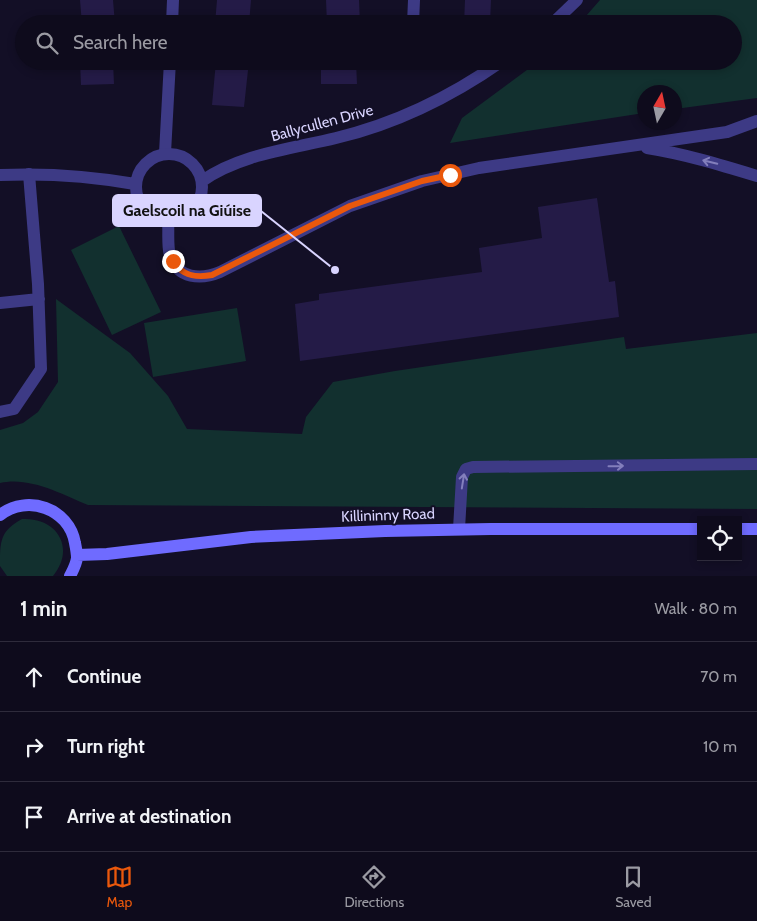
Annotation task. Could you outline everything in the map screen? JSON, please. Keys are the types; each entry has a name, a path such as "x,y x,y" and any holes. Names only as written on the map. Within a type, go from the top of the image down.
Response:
{"main road":[{"path":"0,515 7,509 22,505 38,505 53,510 65,521 74,534 77,556 70,576"},
{"name":"Killininny Road","path":"77,556 251,537 459,529 697,529"},
{"path":"742,529 757,529"}],"street":[{"path":"173,15 174,0"},
{"path":"413,15 414,0"},
{"path":"561,15 577,0"},
{"path":"165,154 170,70"},
{"name":"Ballycullen Drive","path":"202,181 215,171 246,160 279,150 336,138 375,127 444,97 489,70"},
{"path":"168,220 170,254 173,261 177,268 186,275 200,278 220,272 350,206 422,181 479,168 728,132 757,121"},
{"path":"635,146 676,153 757,176"},
{"path":"165,154 175,154 193,163 202,181 202,192 199,202 184,216 168,220 154,217 146,211 139,203 135,184 138,173 145,163 154,157 165,154"},
{"path":"0,175 29,174 95,177 135,184"},
{"path":"0,412 14,409 41,369 39,299 29,174"},
{"path":"0,303 39,299"},
{"path":"459,529 462,477 466,469 473,467 757,464"}],"green space":[{"path":"600,0 757,0 757,98 682,108 682,85 637,85 637,114 450,143 462,118 527,70 742,70 742,15 587,15"},
{"path":"119,226 161,312 112,335 71,250"},
{"path":"56,299 130,353 168,396 187,429 302,434 306,417 333,382 624,337 626,349 757,333 757,509 88,505 34,484 11,481 0,483 0,430 23,423 38,412 58,382"},
{"path":"237,308 246,361 153,377 144,323"},
{"path":"22,519 45,523 59,536 63,545 63,555 60,565 53,576 7,576 0,566 1,543 5,533"}],"building":[{"path":"80,0 113,0 114,15 81,15"},
{"path":"217,0 251,0 250,15 216,15"},
{"path":"326,0 359,0 360,15 327,15"},
{"path":"465,0 491,0 490,15 464,15"},
{"path":"80,70 113,70 114,84 81,85"},
{"path":"215,70 248,70 244,107 212,105"},
{"path":"321,70 356,70 357,84 321,84"},
{"path":"597,198 609,282 615,281 619,317 300,361 295,304 319,300 319,294 482,272 479,248 542,238 538,207"}],"place":[{"name":"Gaelscoil na Giúise","path":"335,270"}],"route":[{"path":"173,261 177,268 186,275 200,278 212,275 361,201 422,181 450,175"}]}
